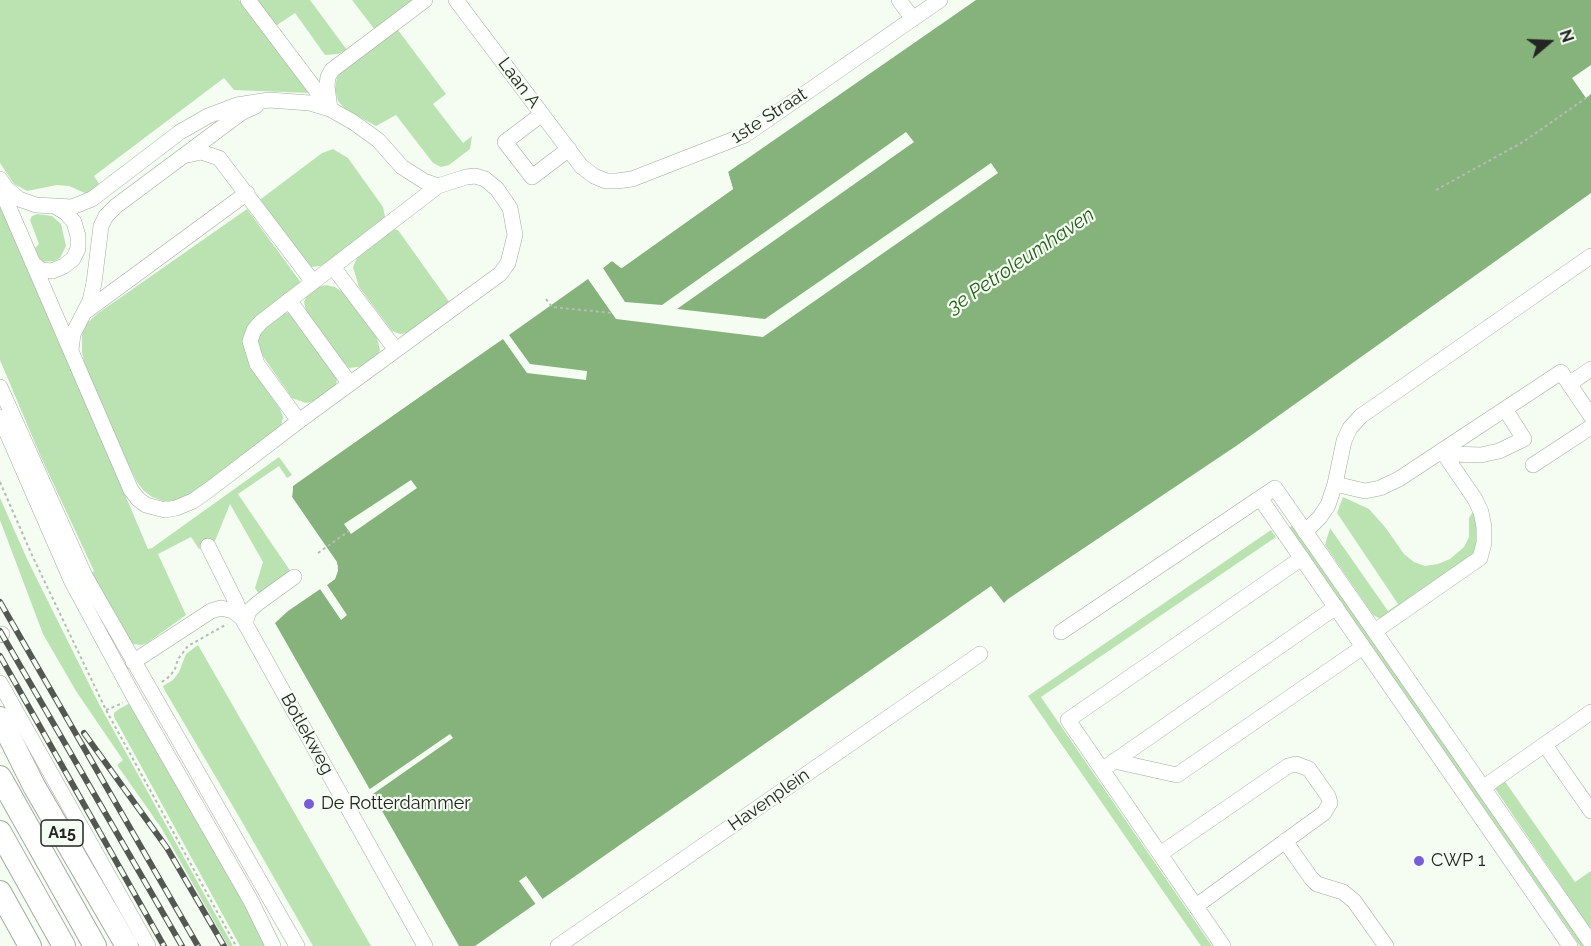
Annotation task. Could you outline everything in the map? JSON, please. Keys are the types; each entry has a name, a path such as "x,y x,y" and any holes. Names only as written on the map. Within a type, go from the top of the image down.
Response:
{"highway":[{"name":"A15","path":"0,718 34,786 127,946"},
{"name":"A15","path":"0,777 95,946"},
{"path":"0,832 64,946"},
{"path":"0,892 30,946"}],"street":[{"path":"248,0 330,109"},
{"path":"330,109 327,86 332,70 425,0"},
{"name":"Laan A","path":"456,0 581,166"},
{"path":"899,0 913,19"},
{"name":"1ste Straat","path":"581,166 594,176 606,181 632,179 735,141 940,0"},
{"path":"72,355 73,334 90,302 101,226 106,216 116,206 241,113 269,100"},
{"path":"0,179 6,188 19,199 36,205 72,207 92,199 180,132 208,116 237,105 269,100 310,103 330,109 378,140 402,166 424,181 438,186"},
{"path":"542,114 505,142 532,177 569,149"},
{"path":"178,160 201,152 210,153 224,164 313,282"},
{"path":"0,187 131,490 138,499 156,509 165,510 193,501 500,274 513,250 514,221 510,208 497,189 485,179 475,176 466,177 438,186 289,300 254,330 250,341 257,364 299,421"},
{"path":"82,315 247,193"},
{"path":"32,261 42,270 52,271 64,266 73,258 78,249 78,236 74,222 58,208"},
{"path":"1305,532 1328,505 1344,441 1350,428 1360,416 1591,256"},
{"path":"333,267 396,350"},
{"path":"289,300 350,384"},
{"path":"1569,384 1591,369"},
{"path":"1335,484 1365,491 1380,488 1399,479 1561,372 1591,416"},
{"path":"0,387 78,579 133,662 297,946"},
{"path":"1442,451 1452,454 1481,455 1499,452 1524,439 1505,409"},
{"path":"0,417 134,698 251,901 273,946"},
{"path":"1533,465 1591,427"},
{"path":"1376,631 1480,558 1484,543 1481,512 1475,499 1442,451"},
{"path":"1061,632 1275,488 1591,943"},
{"path":"1260,498 1570,946"},
{"name":"Botlekweg","path":"208,546 243,620 425,946"},
{"path":"1223,946 1160,854 1108,765 1068,720 1302,558"},
{"path":"133,662 211,611 221,608 233,611 243,620 258,603 294,577"},
{"path":"1108,765 1336,607"},
{"path":"1108,765 1178,775 1363,646"},
{"name":"Havenplein","path":"558,946 980,654"},
{"path":"0,683 148,946"},
{"path":"1484,787 1591,712"},
{"path":"1545,745 1591,811"},
{"path":"1160,854 1288,766 1296,764 1309,769 1328,796 1329,803 1324,813 1196,906"},
{"path":"34,786 54,806 77,835 148,946"},
{"path":"1285,841 1317,884 1343,892 1354,901 1386,946"}],"path":[{"path":"1436,190 1523,142 1586,98"},
{"path":"546,299 552,307 612,313"},
{"path":"0,482 31,553 106,710 236,946"},
{"path":"318,553 349,531"},
{"path":"149,689 170,676 178,659 188,646 243,620"},
{"path":"106,710 134,698"}],"shaded area":[{"path":"0,0 239,0 309,93 234,90 224,78 94,176 101,187 87,194 69,186 57,185 27,191 14,184 0,163"},
{"path":"254,0 310,0 347,50 338,54 325,55 295,13 274,27"},
{"path":"352,0 415,0 375,30"},
{"path":"398,30 446,94 433,104 463,143 472,136 470,149 449,165 441,167 433,163 396,115 376,126 345,109 338,101 335,89 337,77 345,67"},
{"path":"333,149 348,158 383,207 385,217 381,223 321,266 311,267 257,202 322,153"},
{"path":"0,200 148,549 279,457 292,475 287,478 279,466 238,494 291,572 259,594 255,588 263,562 230,504 215,541 199,549 191,537 158,554 186,615 147,643 132,644 91,573 94,571 40,455 0,360"},
{"path":"247,209 302,284 246,341 246,354 253,371 280,409 283,417 281,427 195,494 179,501 163,501 144,491 137,482 120,447 86,371 82,352 82,334 87,323 97,314"},
{"path":"37,214 52,216 61,224 66,246 60,258 54,261 39,262 33,250 39,244 30,220"},
{"path":"392,229 398,230 450,303 408,333 400,334 392,331 359,287 353,267 357,258"},
{"path":"326,285 335,287 347,295 376,334 380,350 376,358 366,366 349,368 343,363 306,311 304,302 307,295 318,287"},
{"path":"285,312 292,314 337,379 336,385 317,401 306,403 292,398 260,352 258,341 260,332"},
{"path":"1343,497 1369,509 1404,554 1414,562 1425,566 1450,559 1464,547 1469,537 1469,518 1474,510 1479,526 1476,553 1383,618 1379,618 1373,615 1325,545 1330,528 1388,611 1398,604 1337,513"},
{"path":"0,498 28,561 99,704 233,946 228,946 162,829 117,765 123,760 76,691 43,634 0,520"},
{"path":"1294,524 1589,946 1580,946 1289,528"},
{"path":"1271,530 1276,537 1041,697 1212,946 1201,946 1028,696"},
{"path":"198,645 371,946 313,946 164,689 163,686 173,680 179,672 186,654"},
{"path":"132,702 266,946 240,946 114,717 114,713"},
{"path":"1504,780 1575,882 1591,871 1591,930 1494,787"}],"water":[{"name":"3e Petroleumhaven","path":"976,0 1591,0 1591,193 1239,444 1004,603 991,586 475,946 459,946 275,623 288,611 335,579 338,571 337,562 292,497 293,486 612,261 622,268 733,189 728,172"}],"pier":[{"path":"1591,65 1591,94 1586,98 1572,78"},
{"path":"906,132 914,142 677,309 765,319 991,163 998,173 763,337 616,319 588,279 509,335 530,364 587,371 586,380 527,373 503,339 297,482 293,486 292,497 338,566 335,579 327,585 347,615 341,620 318,586 333,577 335,567 290,498 289,490 295,480 611,259 614,258 621,264 730,188 726,173 728,172 733,189 621,268 612,261 603,268 625,302 662,305"},
{"path":"411,480 417,488 351,534 344,524"},
{"path":"450,734 453,738 370,796 367,791"},
{"path":"526,876 544,901 537,906 519,881"}],"railway":[{"path":"0,602 198,946"},
{"path":"0,631 182,946"},
{"path":"0,656 164,946"},
{"path":"84,733 167,848 224,946"}],"place":[{"name":"De Rotterdammer","path":"309,804"},
{"name":"CWP 1","path":"1419,861"}]}
